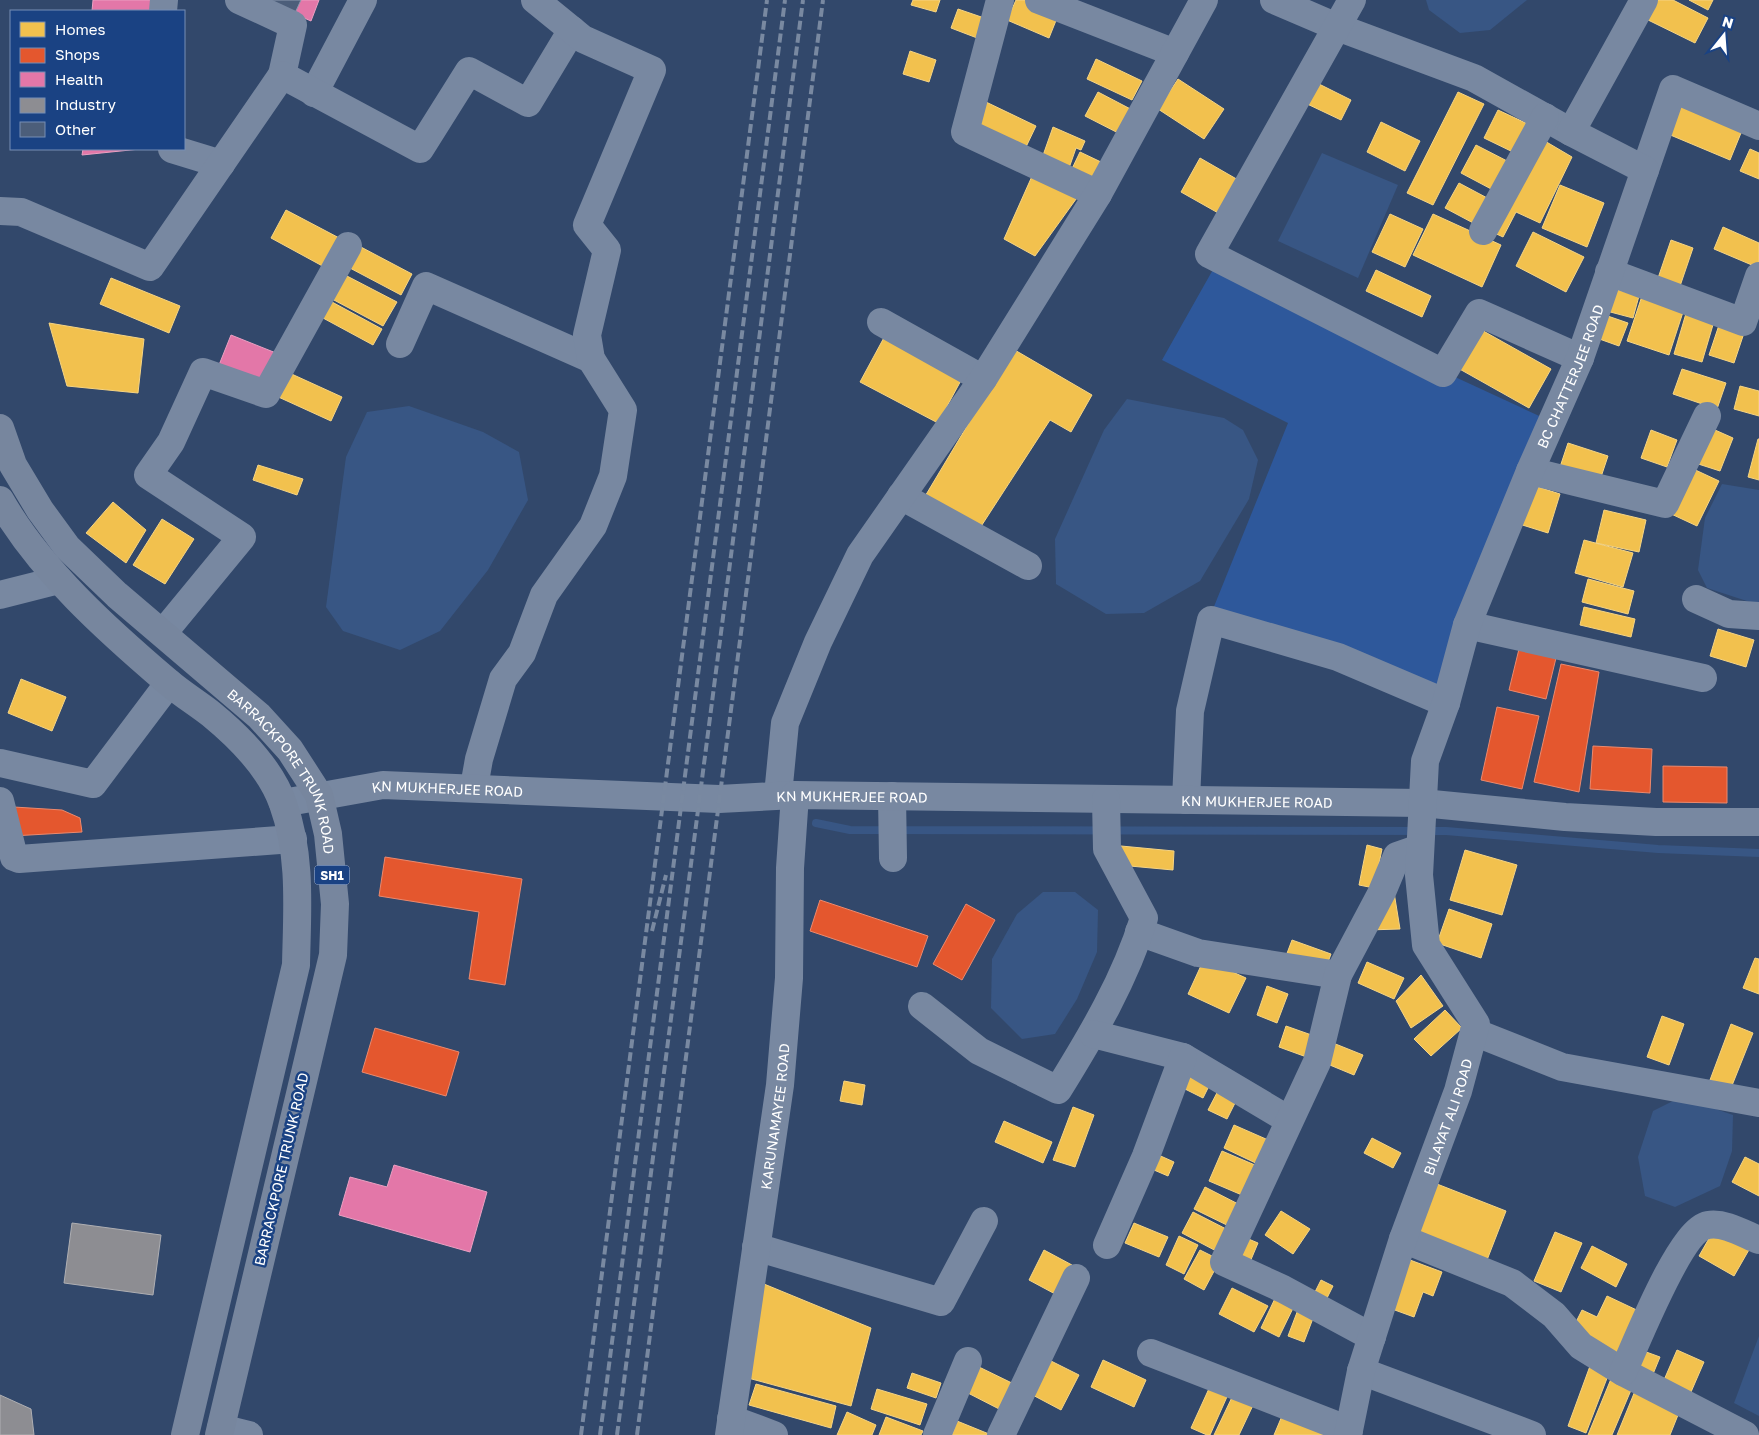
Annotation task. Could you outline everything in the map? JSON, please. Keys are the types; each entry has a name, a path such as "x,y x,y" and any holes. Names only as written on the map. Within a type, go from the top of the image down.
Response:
{"main road":[{"name":"BARRACKPORE TRUNK ROAD","path":"0,428 13,466 40,510 67,547 117,595 259,716 290,750 319,795 328,834 335,904 333,954 220,1432"},
{"name":"BARRACKPORE TRUNK ROAD","path":"0,500 28,544 59,580 170,683 210,714 239,740 263,769 283,802 293,839 298,897 296,965 287,1011 186,1435"}],"street":[{"path":"0,211 21,212 150,267 282,75 293,25 238,0"},
{"path":"314,93 363,0"},
{"path":"1000,0 965,132 1098,194"},
{"path":"1039,0 1175,53"},
{"name":"KARUNAMAYEE ROAD","path":"730,1427 780,1085 789,978 790,868 785,723 818,642 860,555 983,379 1098,194 1204,0"},
{"path":"1274,0 1337,27 1474,78 1571,132 1645,170"},
{"path":"1352,0 1209,254 1443,373 1479,314 1580,358"},
{"path":"1571,132 1644,0"},
{"path":"282,75 420,149 469,71 528,103 557,12 583,39 652,70 587,226 607,250 587,335 591,359 624,410 613,476 593,526 544,595 522,653 503,679 479,759 474,787"},
{"name":"BC CHATTERJEE ROAD","path":"1422,803 1425,761 1446,703 1468,625 1530,471 1580,358 1673,89 1759,126"},
{"path":"1483,231 1545,117"},
{"path":"175,150 221,164"},
{"path":"163,633 242,537 148,475 171,442 203,372 266,394 348,246"},
{"path":"1609,272 1743,322 1759,276"},
{"path":"400,344 426,286 591,359"},
{"path":"881,322 983,379"},
{"path":"1530,471 1665,504 1707,416"},
{"path":"901,496 1028,566"},
{"path":"0,595 59,580"},
{"path":"1696,599 1730,614 1759,616"},
{"path":"1186,800 1190,711 1211,620 1338,657 1446,703"},
{"path":"1468,625 1703,678"},
{"path":"0,763 93,784 170,683"},
{"name":"KN MUKHERJEE ROAD","path":"283,802 383,785 474,787 719,799 786,795 1422,803 1565,817 1656,822 1759,822"},
{"path":"892,796 893,858"},
{"path":"922,1006 979,1051 1058,1090 1093,1034 1133,953 1144,918 1107,849 1106,799"},
{"path":"0,801 14,857 19,859 293,839"},
{"path":"1422,803 1419,874 1426,945 1476,1024 1474,1032 1562,1067 1759,1103"},
{"path":"1372,1337 1283,1289 1224,1262 1317,1062 1338,975 1382,892 1397,856 1420,848"},
{"path":"1139,932 1198,953 1338,975"},
{"name":"BILAYAT ALI ROAD","path":"1348,1433 1361,1371 1403,1239 1458,1091 1474,1032"},
{"path":"1093,1034 1183,1057 1289,1120"},
{"path":"1107,1246 1146,1156 1183,1057"},
{"path":"756,1247 941,1302 984,1221"},
{"path":"1623,1372 1674,1261 1695,1232 1706,1225 1719,1224 1759,1240"},
{"path":"1403,1239 1512,1283 1554,1315 1581,1346 1623,1372 1745,1435"},
{"path":"1001,1435 1076,1278"},
{"path":"1151,1353 1348,1433"},
{"path":"937,1435 968,1361"},
{"path":"1361,1371 1532,1435"},
{"path":"730,1427 774,1435"},
{"path":"220,1432 249,1435"}],"shaded area":[{"path":"1426,0 1527,0 1490,30 1460,33 1429,10"},
{"path":"1322,153 1398,185 1358,278 1278,241"},
{"path":"1215,266 1548,420 1441,694 1213,609 1288,423 1162,360"},
{"path":"1127,399 1224,418 1243,430 1258,460 1249,499 1200,581 1144,613 1106,614 1056,584 1055,539 1104,430"},
{"path":"409,406 483,432 519,452 528,500 488,570 440,631 400,650 343,631 326,607 346,457 367,412"},
{"path":"1722,484 1759,490 1759,605 1707,588 1698,570 1705,518"},
{"path":"1043,892 1075,892 1098,910 1097,952 1077,999 1055,1034 1022,1039 991,1008 992,959 1017,914"},
{"path":"1681,1097 1733,1115 1732,1151 1720,1186 1675,1207 1645,1196 1638,1157 1653,1111"},
{"path":"1759,1336 1759,1416 1734,1403"}],"building: Homes":[{"path":"913,0 940,0 936,12 911,5"},
{"path":"1016,0 1029,0 1059,13 1049,38 1007,20"},
{"path":"1654,0 1673,0 1708,18 1695,43 1644,18"},
{"path":"1689,0 1713,0 1708,10"},
{"path":"958,9 993,21 985,41 951,28"},
{"path":"910,51 936,60 929,82 903,74"},
{"path":"1096,59 1142,81 1132,100 1087,79"},
{"path":"1178,79 1224,109 1204,139 1158,109"},
{"path":"1313,81 1351,100 1341,120 1303,102"},
{"path":"1098,92 1140,114 1128,138 1085,116"},
{"path":"1458,92 1484,104 1433,205 1407,193"},
{"path":"986,102 1036,126 1025,149 975,125"},
{"path":"1681,103 1743,128 1730,160 1668,134"},
{"path":"1498,110 1528,124 1515,153 1484,138"},
{"path":"1381,122 1420,141 1405,171 1367,152"},
{"path":"1053,127 1085,141 1081,150 1076,148 1068,171 1041,161"},
{"path":"1538,137 1572,157 1540,223 1516,212 1503,237 1488,230"},
{"path":"1476,145 1511,163 1495,191 1461,173"},
{"path":"1750,149 1759,153 1759,179 1740,171"},
{"path":"1080,152 1101,162 1090,185 1069,175"},
{"path":"1200,158 1240,181 1220,214 1181,192"},
{"path":"1033,174 1079,195 1035,256 1004,239"},
{"path":"1459,183 1491,200 1477,225 1445,208"},
{"path":"1560,185 1604,203 1587,247 1542,228"},
{"path":"286,210 343,240 328,269 271,238"},
{"path":"1390,214 1423,229 1405,267 1372,252"},
{"path":"1433,214 1501,245 1482,287 1413,255"},
{"path":"1723,227 1759,243 1759,268 1714,249"},
{"path":"1533,232 1584,257 1566,292 1516,266"},
{"path":"1671,240 1693,248 1678,292 1656,284"},
{"path":"359,246 412,274 401,295 348,267"},
{"path":"1376,270 1431,296 1422,317 1366,291"},
{"path":"345,275 397,302 383,326 332,299"},
{"path":"111,278 180,306 169,333 100,304"},
{"path":"1605,286 1639,296 1633,318 1599,309"},
{"path":"1642,296 1684,309 1669,355 1627,341"},
{"path":"332,302 382,329 373,345 323,318"},
{"path":"1687,310 1715,318 1702,362 1674,354"},
{"path":"1599,313 1628,323 1619,346 1591,336"},
{"path":"1720,322 1745,330 1734,363 1709,355"},
{"path":"49,323 144,339 138,393 67,386"},
{"path":"1478,328 1551,369 1529,408 1456,367"},
{"path":"887,332 965,373 938,423 860,382"},
{"path":"1013,349 1092,395 1071,432 1050,420 978,531 924,498"},
{"path":"1682,369 1726,383 1717,409 1673,394"},
{"path":"285,371 342,397 331,421 274,395"},
{"path":"1740,386 1759,391 1759,416 1734,409"},
{"path":"1706,426 1733,438 1720,471 1689,461"},
{"path":"1651,430 1677,440 1667,467 1641,458"},
{"path":"1759,439 1759,480 1748,477"},
{"path":"1568,443 1608,456 1599,483 1559,470"},
{"path":"258,465 303,479 297,495 253,480"},
{"path":"1689,467 1719,481 1697,526 1667,512"},
{"path":"1532,485 1560,494 1548,533 1516,523"},
{"path":"113,502 146,530 126,563 86,533"},
{"path":"1604,510 1646,520 1639,552 1596,543"},
{"path":"162,519 194,539 165,584 133,565"},
{"path":"1584,540 1633,553 1623,587 1575,573"},
{"path":"1588,579 1634,591 1628,614 1582,602"},
{"path":"1584,607 1635,619 1631,637 1580,625"},
{"path":"1718,629 1754,640 1746,667 1710,656"},
{"path":"21,679 66,697 52,731 8,713"},
{"path":"1367,845 1382,849 1374,888 1359,885"},
{"path":"1121,846 1174,851 1173,870 1119,865"},
{"path":"1465,850 1517,865 1502,915 1450,900"},
{"path":"1392,880 1400,929 1367,930"},
{"path":"1449,909 1492,924 1481,958 1437,943"},
{"path":"1292,940 1331,954 1325,970 1286,956"},
{"path":"1755,958 1759,959 1759,994 1743,988"},
{"path":"1204,959 1246,978 1229,1013 1188,994"},
{"path":"1367,962 1404,978 1394,999 1358,983"},
{"path":"1421,975 1443,1006 1411,1028 1396,1001"},
{"path":"1267,986 1288,994 1277,1023 1257,1015"},
{"path":"1445,1010 1462,1028 1431,1056 1414,1039"},
{"path":"1662,1016 1684,1024 1669,1065 1647,1057"},
{"path":"1731,1024 1753,1033 1731,1088 1710,1080"},
{"path":"1286,1026 1320,1038 1312,1059 1279,1047"},
{"path":"1333,1043 1363,1055 1354,1075 1325,1063"},
{"path":"1191,1072 1211,1082 1203,1098 1183,1088"},
{"path":"844,1081 865,1085 862,1105 840,1101"},
{"path":"1220,1087 1238,1097 1227,1119 1208,1110"},
{"path":"1073,1107 1094,1115 1075,1167 1053,1160"},
{"path":"1004,1121 1052,1142 1043,1163 995,1142"},
{"path":"1234,1125 1275,1143 1264,1167 1224,1148"},
{"path":"1372,1138 1401,1153 1393,1168 1364,1153"},
{"path":"1222,1151 1262,1168 1249,1198 1209,1181"},
{"path":"1154,1153 1174,1162 1168,1176 1147,1167"},
{"path":"1745,1157 1759,1164 1759,1196 1732,1182"},
{"path":"1437,1184 1506,1211 1487,1260 1418,1233"},
{"path":"1205,1187 1246,1208 1235,1229 1194,1209"},
{"path":"1281,1211 1310,1229 1293,1254 1265,1235"},
{"path":"1193,1212 1232,1232 1220,1253 1182,1233"},
{"path":"1134,1223 1168,1237 1159,1257 1125,1243"},
{"path":"1715,1228 1750,1248 1734,1276 1699,1256"},
{"path":"1555,1232 1582,1243 1561,1292 1534,1281"},
{"path":"1239,1235 1258,1243 1247,1269 1228,1260"},
{"path":"1179,1236 1198,1245 1184,1274 1166,1265"},
{"path":"1592,1246 1627,1264 1616,1287 1581,1268"},
{"path":"1044,1250 1072,1265 1057,1295 1029,1280"},
{"path":"1200,1250 1220,1260 1204,1290 1184,1279"},
{"path":"1410,1260 1442,1272 1433,1296 1423,1292 1414,1317 1392,1309"},
{"path":"1321,1280 1333,1286 1322,1308 1310,1302"},
{"path":"764,1284 871,1328 851,1406 748,1378"},
{"path":"1232,1288 1268,1306 1254,1332 1219,1314"},
{"path":"1279,1290 1297,1300 1279,1337 1261,1328"},
{"path":"1607,1296 1643,1313 1624,1357 1571,1332 1582,1310 1597,1317"},
{"path":"1299,1307 1315,1313 1304,1342 1288,1336"},
{"path":"1638,1349 1660,1357 1653,1374 1631,1366"},
{"path":"1677,1350 1704,1362 1691,1392 1664,1380"},
{"path":"1045,1358 1079,1375 1061,1410 1027,1392"},
{"path":"1103,1360 1146,1380 1134,1407 1091,1387"},
{"path":"977,1366 1018,1386 1005,1412 964,1391"},
{"path":"1590,1366 1609,1373 1586,1433 1568,1426"},
{"path":"912,1373 941,1383 936,1398 907,1388"},
{"path":"1613,1374 1634,1383 1612,1435 1588,1435"},
{"path":"1212,1382 1230,1390 1210,1435 1207,1435 1191,1428"},
{"path":"756,1384 836,1406 831,1428 749,1405"},
{"path":"877,1389 927,1404 920,1425 871,1409"},
{"path":"1235,1391 1255,1401 1239,1435 1214,1435"},
{"path":"1635,1391 1680,1410 1670,1435 1617,1435"},
{"path":"847,1412 876,1425 872,1435 837,1435"},
{"path":"1282,1416 1330,1435 1274,1435"},
{"path":"886,1417 923,1431 921,1435 879,1435"},
{"path":"957,1421 989,1434 989,1435 952,1435"}],"building: Shops":[{"path":"1519,649 1556,658 1546,699 1509,690"},
{"path":"1561,664 1599,672 1579,792 1534,782"},
{"path":"1497,707 1539,716 1522,789 1481,780"},
{"path":"1593,746 1652,749 1650,793 1590,789"},
{"path":"1663,766 1727,767 1727,803 1663,802"},
{"path":"14,807 62,810 80,818 82,832 12,836"},
{"path":"385,857 522,879 505,985 469,979 479,912 379,896"},
{"path":"820,900 928,936 917,967 810,931"},
{"path":"966,904 995,920 962,980 933,964"},
{"path":"375,1028 459,1052 446,1096 362,1072"}],"building: Health":[{"path":"93,0 153,0 152,10 92,10"},
{"path":"263,0 319,0 311,21"},
{"path":"83,150 130,150 82,155"},
{"path":"231,335 276,353 261,388 217,370"},
{"path":"394,1165 487,1192 470,1252 339,1215 350,1177 387,1187"}],"building: Industry":[{"path":"72,1223 161,1235 153,1295 64,1283"},
{"path":"0,1395 31,1409 34,1435 0,1435"}],"building: Other":[{"path":"269,0 301,0 295,13"}],"waterway":[{"path":"816,823 850,830 1446,831 1658,849 1759,853"}],"railway":[{"path":"581,1435 767,0"},
{"path":"600,1435 785,0"},
{"path":"617,1435 803,0"},
{"path":"637,1435 823,0"},
{"path":"652,931 666,875"}]}
